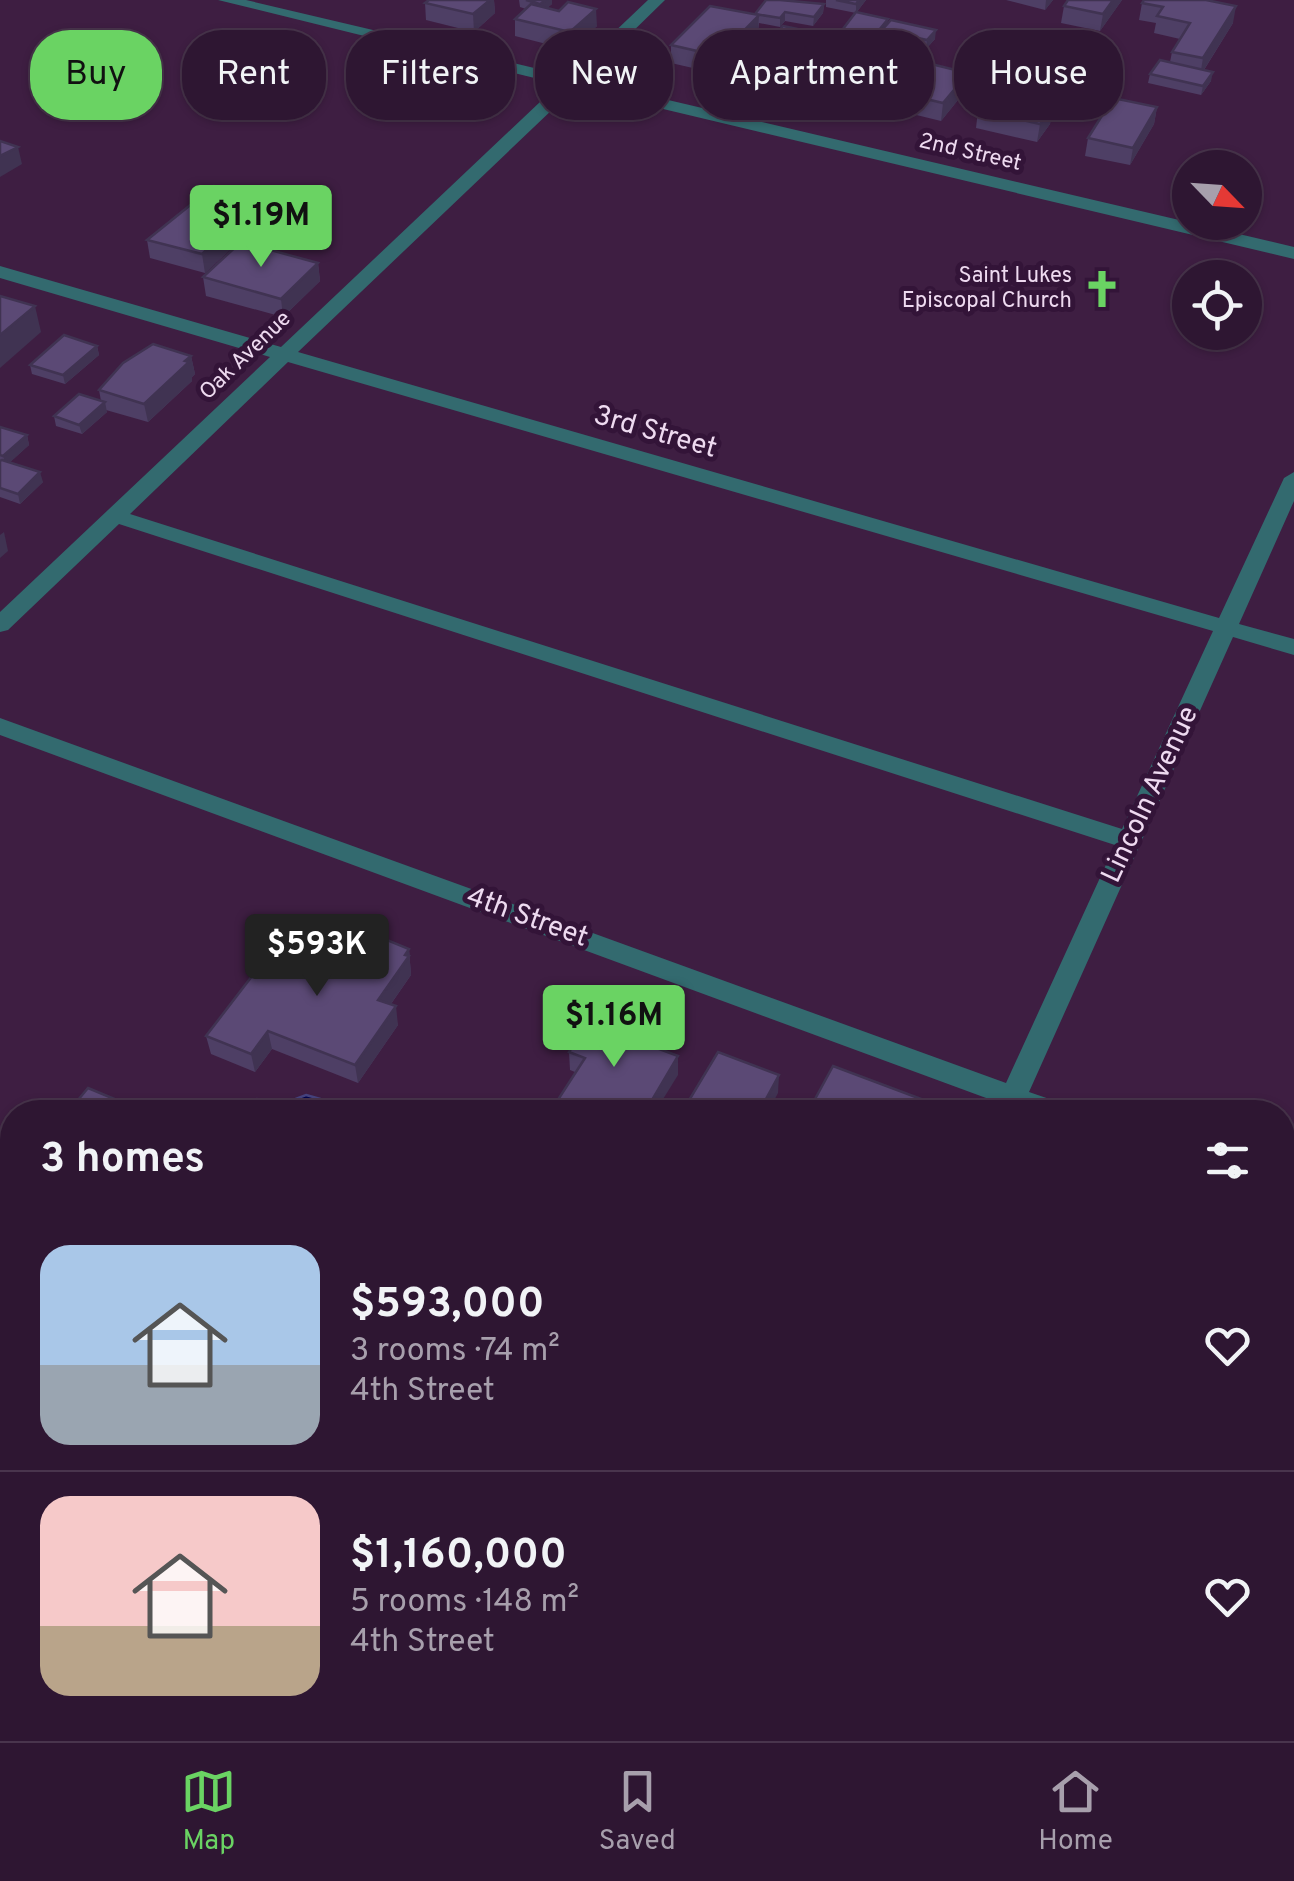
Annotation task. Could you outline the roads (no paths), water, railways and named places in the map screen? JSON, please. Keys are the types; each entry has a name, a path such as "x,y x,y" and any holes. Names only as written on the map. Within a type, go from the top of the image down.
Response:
{"street":[{"name":"Oak Avenue","path":"627,30 658,0"},
{"name":"2nd Street","path":"234,1 535,73"},
{"name":"2nd Street","path":"673,105 1294,252"},
{"name":"Oak Avenue","path":"0,625 535,119"},
{"name":"3rd Street","path":"0,272 1294,647"},
{"name":"Lincoln Avenue","path":"1012,1100 1294,478"},
{"path":"115,516 1130,841"},
{"name":"4th Street","path":"0,726 997,1100"}],"place":[{"name":"Saint Lukes Episcopal Church","path":"1102,289"}]}
